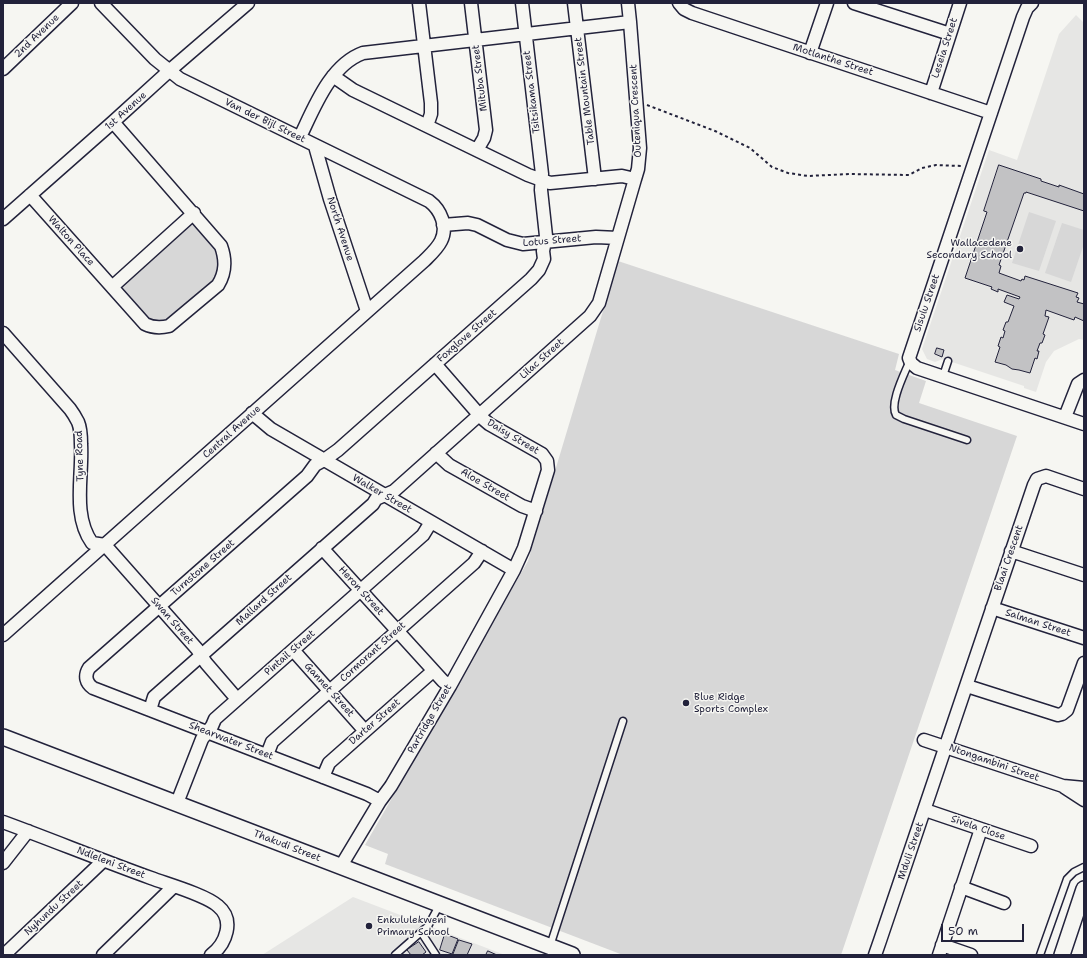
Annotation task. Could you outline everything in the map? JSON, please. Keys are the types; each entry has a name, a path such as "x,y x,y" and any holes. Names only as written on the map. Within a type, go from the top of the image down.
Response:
{"street":[{"name":"2nd Avenue","path":"3,69 72,3"},
{"name":"Van der Bijl Street","path":"101,3 155,60 180,79 429,201 434,205 443,222"},
{"name":"1st Avenue","path":"3,219 169,71 248,3"},
{"path":"419,3 431,103 431,114 427,126"},
{"name":"Mituba Street","path":"471,3 486,130 484,138 477,150"},
{"name":"Tsitsikama Street","path":"522,3 542,180"},
{"name":"Table Mountain Street","path":"574,3 595,179"},
{"name":"Outeniqua Crescent","path":"628,3 640,148 638,170 635,179"},
{"name":"Motlanthe Street","path":"679,3 688,12 991,113"},
{"path":"810,53 827,3"},
{"path":"854,3 950,34"},
{"name":"Leseia Street","path":"931,93 960,3"},
{"name":"Sisulu Street","path":"910,360 910,355 1023,18 1027,8 1032,3"},
{"path":"300,137 323,90 333,76 351,59 364,53 630,22"},
{"path":"333,76 353,90 528,175 550,183 622,176 635,179"},
{"name":"Walton Place","path":"30,195 145,324 152,327 161,328 169,326 218,285 223,277 224,256 221,246 194,213 113,122"},
{"name":"North Avenue","path":"315,146 330,199 367,311"},
{"name":"Lilac Street","path":"385,495 394,491 594,312 599,303 635,179"},
{"name":"Foxglove Street","path":"324,460 535,275 544,259 543,251 546,236 541,190 542,180"},
{"path":"112,287 194,213"},
{"name":"Lotus Street","path":"443,222 468,223 515,243 523,244 596,237 618,238"},
{"name":"Central Avenue","path":"3,635 433,252 441,241 443,222"},
{"name":"Tyne Road","path":"3,333 70,409 78,422 82,451 80,497 82,520 86,535 92,543 105,545"},
{"path":"910,360 916,368 1084,424"},
{"name":"Daisy Street","path":"435,364 479,415 489,424 545,457 548,467 536,511 524,548 514,570"},
{"path":"1065,418 1078,384 1084,380"},
{"name":"Walker Street","path":"252,413 271,430 514,570"},
{"name":"Aloe Street","path":"436,453 456,468 522,506 536,511"},
{"name":"Turnstone Street","path":"86,678 89,668 307,476 315,465 324,460"},
{"name":"Blaai Crescent","path":"945,747 967,686 1011,551 1037,479 1046,476 1084,489"},
{"name":"Mallard Street","path":"150,710 154,697 373,504 376,499 385,495"},
{"name":"Pintail Street","path":"177,803 202,739 212,726 215,719 423,536 431,522"},
{"name":"Swan Street","path":"105,545 237,699"},
{"name":"Heron Street","path":"322,548 443,681 450,686"},
{"name":"Cormorant Street","path":"267,755 272,742 474,563 482,551"},
{"path":"1011,551 1084,575"},
{"name":"Partridge Street","path":"341,866 380,801 391,786 450,686 514,570"},
{"name":"Salman Street","path":"992,608 1084,638"},
{"name":"Gannet Street","path":"293,650 365,731"},
{"path":"967,686 1058,715 1067,710 1084,663"},
{"name":"Darter Street","path":"323,777 329,763 433,670"},
{"name":"Shearwater Street","path":"86,678 89,686 93,688 367,794 380,801"},
{"name":"Thakudi Street","path":"3,737 572,955"},
{"name":"Ntongambini Street","path":"924,740 1063,786 1084,788"},
{"name":"Mduli Street","path":"875,955 945,747"},
{"name":"Ntongambini Street","path":"1063,786 1084,800"},
{"name":"Sivela Close","path":"925,810 1031,846"},
{"name":"Ndleleni Street","path":"3,822 103,861 173,886 218,905 223,911 227,921 226,937 218,950 211,955"},
{"path":"972,955 940,950 981,830"},
{"path":"3,863 28,831"},
{"name":"Nyhundu Street","path":"4,955 103,861"},
{"path":"103,955 173,886"},
{"path":"961,887 1004,903"},
{"path":"1062,955 1084,889"},
{"path":"1070,955 1084,913"}],"lane":[{"path":"910,360 894,400 894,412 896,415 967,440"},
{"path":"943,376 948,361"},
{"path":"550,946 623,721"},
{"path":"1040,955 1067,879 1074,872 1084,867"},
{"path":"395,955 433,919 440,904"},
{"path":"421,932 436,955"}],"path":[{"path":"637,104 642,103 715,131 750,148 772,167 788,173 808,176 850,174 909,175 922,168 936,164 959,165 972,169"}],"shaded area":[{"name":"Wallacedene Secondary School","path":"1076,15 1084,23 1084,340 1079,339 1054,351 1046,362 1036,392 1024,388 1024,386 943,359 935,362 927,359 922,349 989,150 1017,160 1059,34"},
{"path":"1029,212 1056,221 1039,271 1012,263"},
{"path":"1062,223 1084,230 1084,244 1071,282 1045,273"},
{"path":"188,226 197,226 218,252 220,266 214,282 171,319 161,323 149,320 123,293 122,287 124,283"},
{"name":"Blue Ridge Sports Complex","path":"618,261 899,354 895,370 926,381 919,403 1017,436 841,955 623,955 385,864 388,854 365,845 528,561"},
{"name":"Enkululekweni Primary School","path":"353,897 505,955 262,955"}],"building":[{"path":"999,165 1041,179 1041,181 1059,187 1059,185 1084,194 1084,211 1026,192 1024,193 999,265 1001,266 999,273 1021,281 1022,279 1024,280 1025,276 1078,293 1076,297 1079,298 1077,302 1084,304 1084,321 1075,317 1074,320 1046,310 1045,316 1049,317 1043,334 1045,335 1042,343 1040,343 1037,351 1039,351 1037,359 1035,358 1030,373 1012,369 1006,365 995,362 1000,347 998,346 1005,331 1003,330 1006,322 1008,322 1014,306 1004,302 1007,295 1019,299 1020,297 998,289 998,292 991,289 992,287 965,278 987,212 984,211"},
{"path":"937,348 944,350 942,357 935,354"},
{"path":"445,934 458,939 452,954 440,950"},
{"path":"459,940 472,944 467,955 453,955"},
{"path":"419,942 426,952 422,955 411,955 407,950"},
{"path":"488,951 497,955 486,955"}],"place":[{"name":"Wallacedene Secondary School","path":"1020,249"},
{"name":"Blue Ridge Sports Complex","path":"686,703"},
{"name":"Enkululekweni Primary School","path":"369,926"}]}
